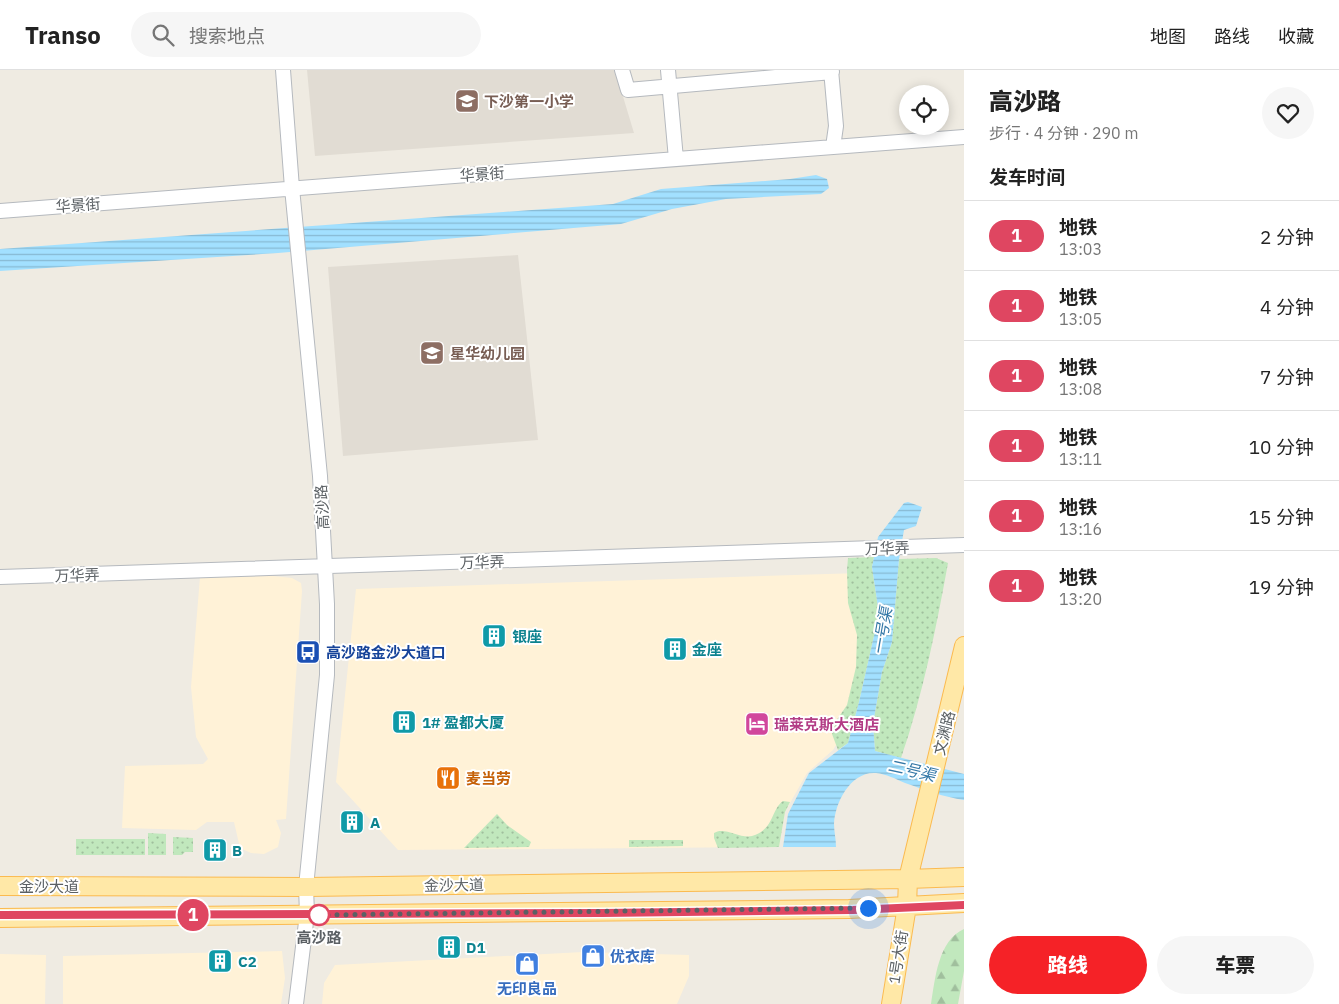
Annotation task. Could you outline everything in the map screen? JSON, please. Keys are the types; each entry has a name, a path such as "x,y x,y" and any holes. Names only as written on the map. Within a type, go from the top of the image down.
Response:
{"main road":[{"name":"文渊路","path":"908,879 964,646"},
{"name":"金沙大道","path":"0,886 306,887 964,877"},
{"name":"1号大街","path":"890,1004 906,906 908,879"},
{"name":"金沙大道","path":"0,918 849,909 964,902"}],"street":[{"name":"高沙路","path":"283,70 292,188 320,476 327,604 327,676 306,887 307,914 296,1004"},
{"path":"622,70 628,90 832,71 836,126 833,147"},
{"path":"668,70 676,159"},
{"name":"华景街","path":"0,211 964,137"},
{"name":"万华弄","path":"0,577 325,568 964,545"}],"shaded area":[{"name":"下沙第一小学","path":"307,70 615,70 634,133 315,156"},
{"name":"星华幼儿园","path":"518,255 538,440 343,456 328,267"},
{"path":"860,573 870,608 845,731 833,750 807,773 785,812 779,847 398,850 336,782 356,589"},
{"path":"273,576 292,578 301,583 302,591 286,819 276,820 281,833 278,847 264,854 251,853 240,848 234,822 207,822 196,830 122,828 125,766 203,764 208,759 196,737 191,687 200,577"},
{"path":"282,951 285,978 281,1004 63,1004 63,956"},
{"path":"583,952 689,955 689,976 677,1004 322,1004 324,983 335,965"},
{"path":"0,954 46,955 45,1004 0,1004"}],"green space":[{"path":"874,557 872,567 879,614 848,743 838,750 832,734 836,721 847,705 856,667 857,635 848,603 848,558"},
{"path":"936,558 948,563 928,661 916,710 901,758 875,751 873,724 882,672 892,642 899,559"},
{"path":"783,801 790,802 785,812 779,847 718,848 714,833 722,831 742,836 752,836 759,833 765,829"},
{"path":"497,814 507,825 531,842 529,847 464,848"},
{"path":"148,833 166,834 166,855 148,855"},
{"path":"173,837 193,838 193,852 173,855"},
{"path":"76,839 145,839 145,855 76,855"},
{"path":"629,840 683,840 683,846 629,847"},
{"path":"964,929 964,971 958,1004 931,1004 936,973 943,951 955,934"}],"water":[{"path":"816,175 827,179 829,188 821,194 726,199 672,209 621,224 278,253 0,271 0,249 613,204 661,189 790,179"},
{"path":"908,502 922,507 916,526 904,530 899,559 892,642 882,672 873,724 875,751 964,774 964,800 934,793 883,774 867,774 852,782 837,806 834,824 836,847 783,847 788,814 809,773 848,743 879,614 872,567 878,537 904,503"}],"metro line":[{"name":"1","path":"0,915 602,913 853,910 964,905"}],"place":[{"name":"下沙第一小学","path":"467,101"},
{"name":"星华幼儿园","path":"432,353"},
{"name":"银座","path":"494,636"},
{"name":"金座","path":"675,649"},
{"name":"高沙路金沙大道口","path":"308,652"},
{"name":"1# 盈都大厦","path":"404,722"},
{"name":"瑞莱克斯大酒店","path":"757,724"},
{"name":"麦当劳","path":"448,778"},
{"name":"A","path":"352,822"},
{"name":"B","path":"215,850"},
{"name":"高沙路","path":"319,915"},
{"name":"D1","path":"449,947"},
{"name":"优衣库","path":"593,956"},
{"name":"C2","path":"220,961"},
{"name":"无印良品","path":"527,964"}],"route":[{"path":"319,915 868,908"}],"water label":[{"name":"一号渠","path":"882,631"},
{"name":"二号渠","path":"912,770"}]}
